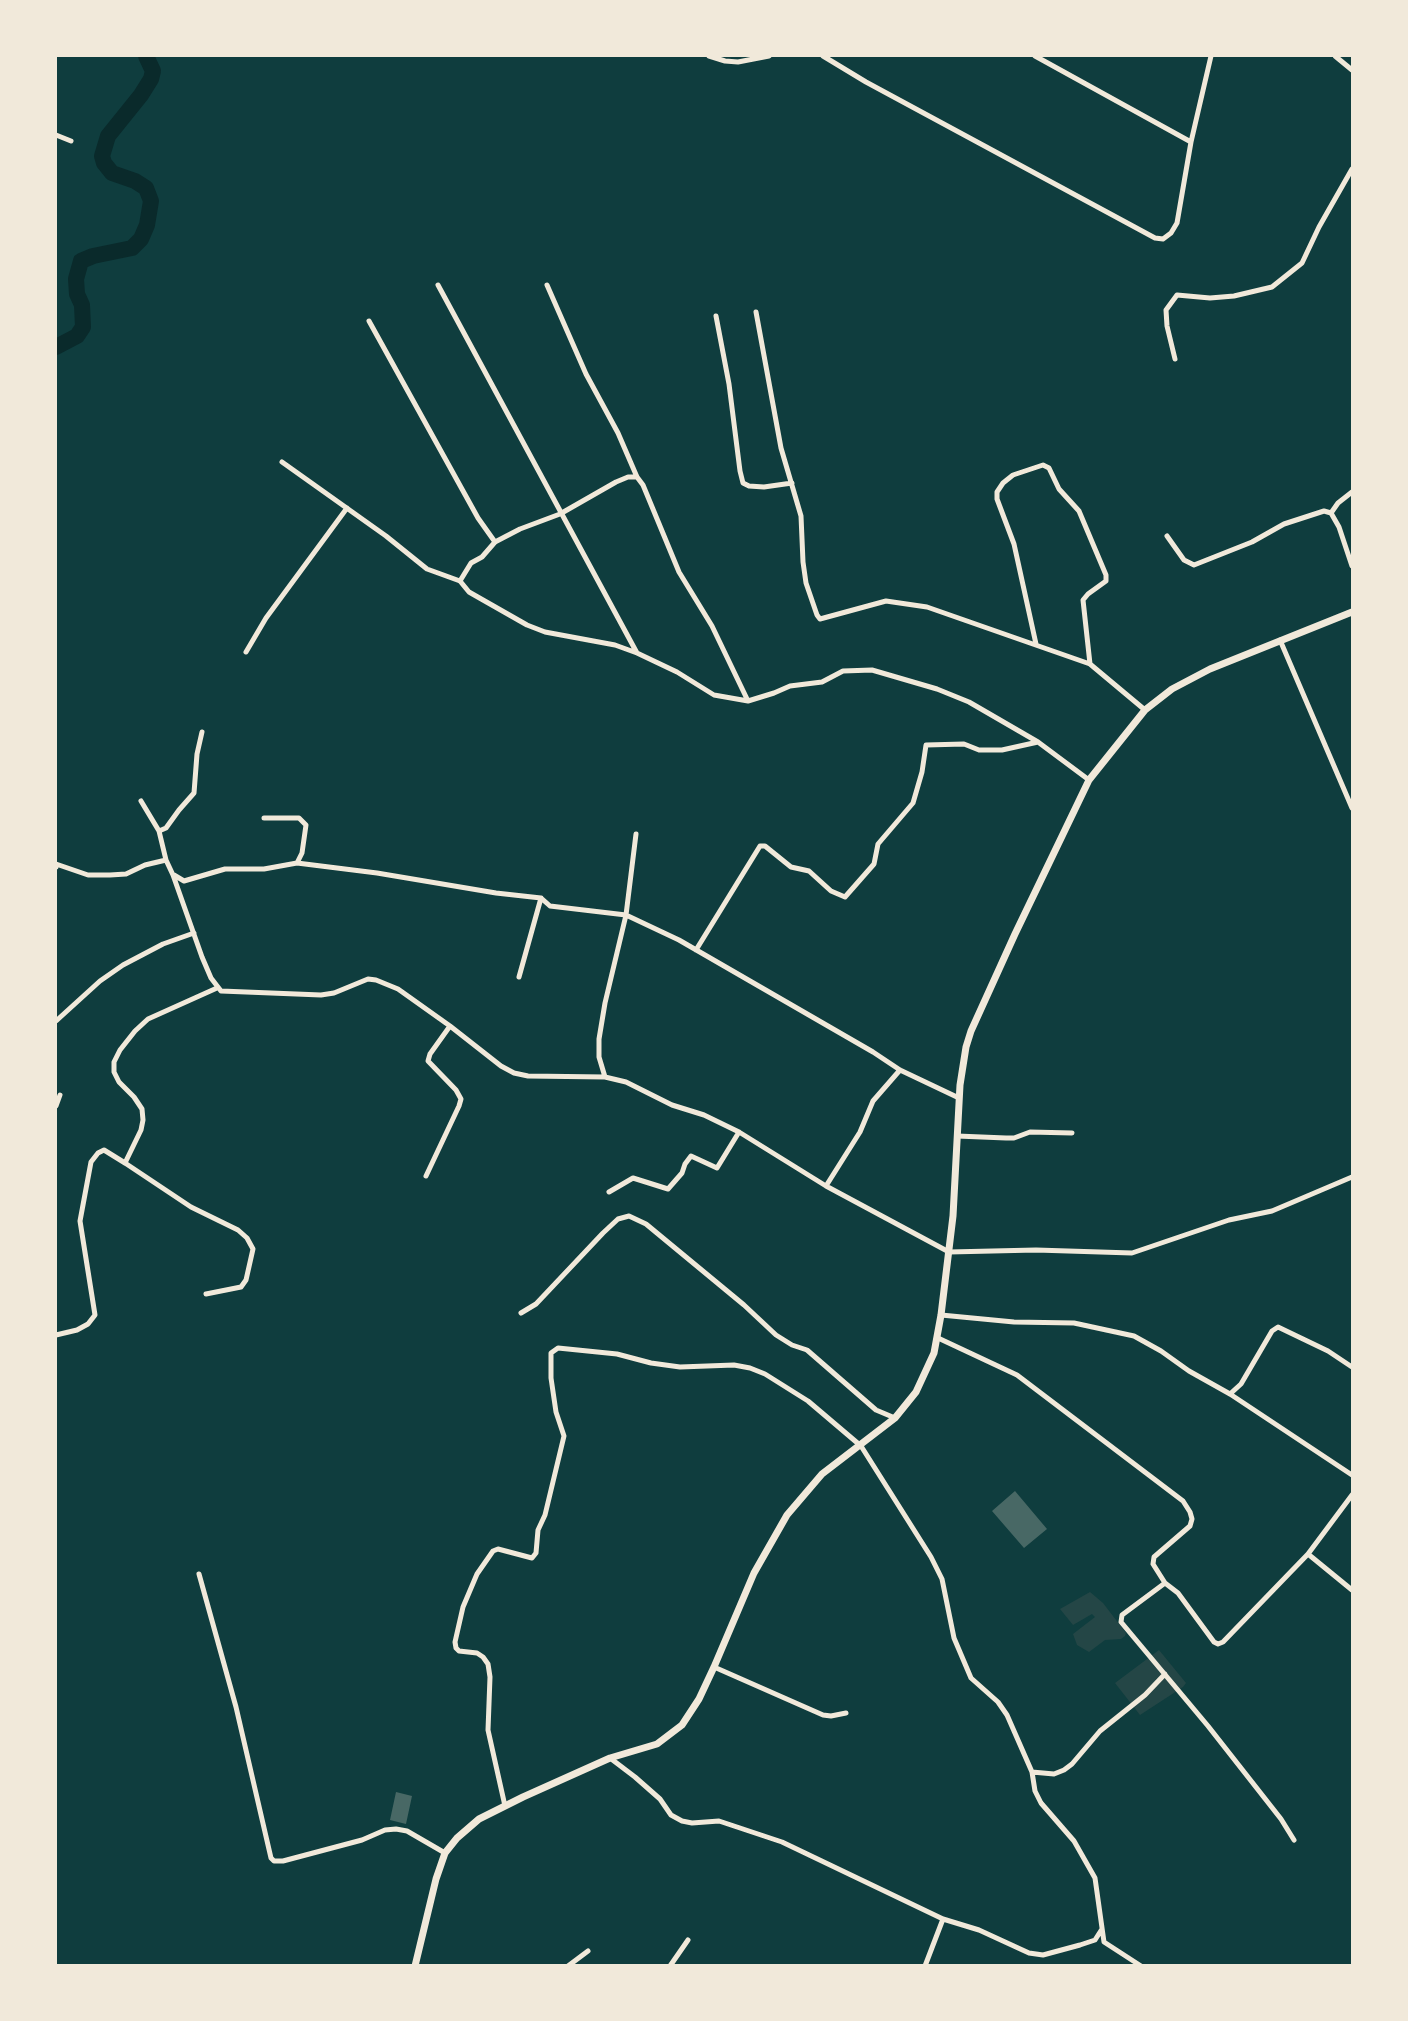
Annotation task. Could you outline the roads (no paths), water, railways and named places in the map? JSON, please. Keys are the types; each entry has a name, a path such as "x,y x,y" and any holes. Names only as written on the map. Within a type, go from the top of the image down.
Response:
{"street":[{"path":"709,56 725,62 769,56"},
{"path":"823,56 843,70 1155,238 1163,239 1172,233 1177,223 1191,142 1211,56"},
{"path":"1035,56 1191,142"},
{"path":"1335,56 1353,70"},
{"path":"56,135 71,141"},
{"path":"1175,359 1167,326 1166,310 1177,295 1226,297 1272,287 1302,263 1319,227 1353,169"},
{"path":"438,285 638,653"},
{"path":"547,285 586,374 643,485 679,572 712,626 714,635 747,701"},
{"path":"756,312 781,448 801,516 806,583 817,615 820,618 886,601 927,607 1090,664 1144,710"},
{"path":"716,316 729,384 743,483 749,486 764,487 792,483"},
{"path":"369,321 478,518 495,542"},
{"path":"282,462 386,536 427,569 460,581 469,592 527,625 545,632 615,645 638,653 677,672 714,695 747,701 790,686 822,682 843,671 872,670 937,689 969,702 1038,742 1089,780"},
{"path":"1036,644 1014,544 997,499 997,492 1013,475 1043,465 1048,468 1059,489 1079,512 1106,575 1106,581 1083,600 1090,664"},
{"path":"460,581 471,563 482,557 495,542 560,513 616,482 628,477 637,477"},
{"path":"1331,513 1338,503 1353,492"},
{"path":"246,652 266,618 347,508"},
{"path":"1167,536 1184,560 1194,565 1252,542 1284,524 1324,511 1331,513 1340,527 1353,566"},
{"path":"415,1965 436,1879 445,1853 457,1838 479,1819 565,1777 610,1758 657,1744 674,1734 691,1712 714,1667 751,1579 783,1521 822,1474 895,1418 912,1399 926,1374 938,1338 949,1252 959,1098 963,1062 971,1031 1089,780 1144,710 1172,689 1280,640 1353,612"},
{"path":"1280,640 1353,808"},
{"path":"159,831 166,828 194,793 197,754 202,732"},
{"path":"696,950 760,846 765,846 791,867 809,871 831,891 845,897 874,864 878,844 913,802 922,772 926,745 964,744 979,750 1002,750 1038,742"},
{"path":"141,801 159,831 166,861 217,988 221,991 321,995 334,993 368,979 376,980 398,989 501,1066 514,1073 528,1076 605,1077 626,1082 672,1105 704,1115 739,1132 825,1186 949,1252 1036,1250 1132,1252 1229,1220 1272,1211 1353,1177"},
{"path":"264,818 299,818 306,825 305,839 297,863"},
{"path":"605,1077 599,1057 599,1039 626,915 636,834"},
{"path":"56,867 56,864 87,875 110,875 126,874 145,865 166,861"},
{"path":"173,875 184,881 225,869 264,869 297,863 540,898 550,906 626,915 696,950 873,1052 900,1070 959,1098"},
{"path":"519,977 540,898"},
{"path":"56,1021 100,981 117,969 163,944 194,933"},
{"path":"125,1162 141,1130 143,1120 141,1108 114,1072 114,1062 120,1050 148,1020 217,988"},
{"path":"426,1176 459,1106 460,1099 456,1090 428,1061 430,1054 450,1026"},
{"path":"825,1186 860,1132 873,1101 900,1070"},
{"path":"56,1106 60,1095"},
{"path":"609,1192 633,1178 668,1189 682,1173 690,1156 717,1168 739,1132"},
{"path":"957,1136 1014,1138 1030,1132 1072,1133"},
{"path":"56,1335 77,1330 88,1324 95,1316 80,1221 91,1162 98,1153 104,1150 191,1207 224,1222 248,1238 253,1249 251,1264 241,1287 206,1293"},
{"path":"521,1313 536,1304 603,1233 618,1220 630,1216 646,1224 744,1305 776,1335 792,1345 807,1350 876,1410 895,1418"},
{"path":"941,1315 1014,1322 1074,1323 1134,1336 1230,1394 1353,1475"},
{"path":"1230,1394 1241,1384 1272,1331 1278,1327 1328,1351 1353,1367"},
{"path":"938,1338 1017,1375 1183,1501 1192,1519 1190,1526 1152,1560 1165,1583 1178,1593 1214,1642 1218,1644 1223,1642 1308,1554 1353,1496"},
{"path":"506,1806 488,1730 490,1677 488,1664 477,1653 459,1651 455,1642 463,1607 477,1574 493,1551 498,1549 532,1558 536,1553 538,1530 545,1515 564,1436 554,1403 550,1369 551,1353 558,1348 617,1354 651,1363 680,1367 734,1365 750,1368 765,1374 808,1401 861,1446 942,1578 954,1638 971,1678 998,1702 1007,1714 1032,1772 1035,1791 1041,1803 1074,1841 1095,1878 1104,1942 1141,1965"},
{"path":"1308,1554 1353,1590"},
{"path":"199,1574 239,1717 271,1858 274,1861 283,1861 362,1839 385,1830 396,1829 407,1831 445,1853"},
{"path":"1165,1583 1122,1615 1122,1622 1223,1744 1281,1819 1294,1840"},
{"path":"714,1667 823,1715 846,1713"},
{"path":"1032,1772 1054,1774 1064,1770 1072,1764 1100,1731 1145,1695 1165,1674"},
{"path":"610,1758 660,1799 671,1815 682,1821 692,1823 718,1821 782,1842 943,1919 979,1930 1029,1953 1043,1955 1095,1940 1103,1928"},
{"path":"925,1965 943,1919"},
{"path":"670,1965 688,1940"},
{"path":"568,1965 588,1951"}],"waterway":[{"path":"56,347 77,336 83,327 82,305 77,294 76,279 81,261 93,256 132,248 141,239 147,225 151,201 146,188 135,181 112,173 104,163 102,156 108,136 151,79 153,71 146,56"}]}
